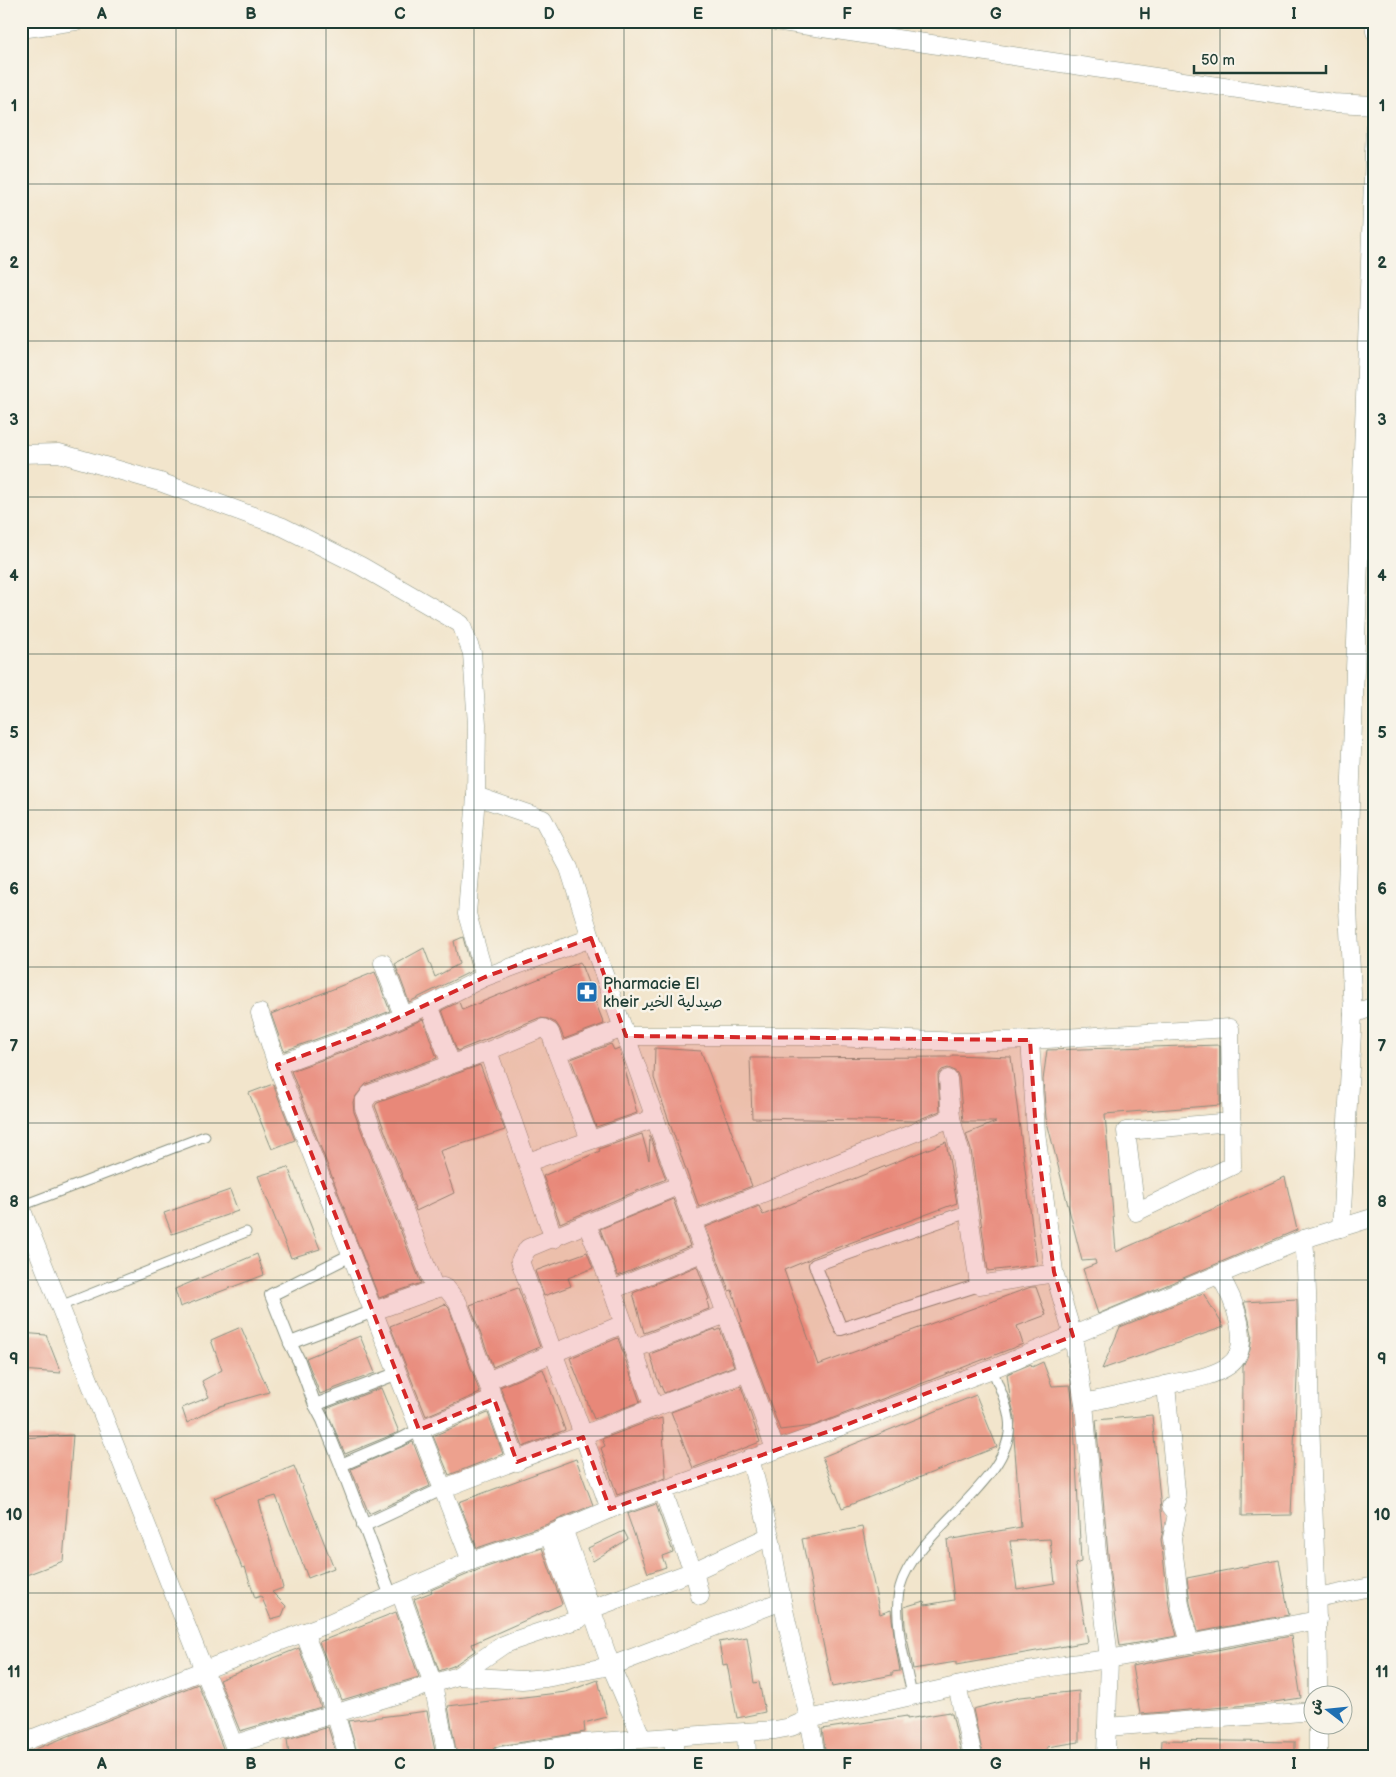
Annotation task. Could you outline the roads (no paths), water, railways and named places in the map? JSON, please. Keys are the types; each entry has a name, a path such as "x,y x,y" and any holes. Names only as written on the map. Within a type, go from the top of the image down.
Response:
{"street":[{"path":"21,29 76,21"},
{"path":"774,21 1333,103 1375,105"},
{"path":"1374,21 1375,32"},
{"path":"1341,1228 1353,1014 1347,887 1368,510 1375,126"},
{"path":"21,454 59,454 160,482 283,527 361,566 461,624 472,653 477,724 476,796 467,914 485,977"},
{"path":"476,796 543,819 568,868 654,1118 775,1449"},
{"path":"276,1066 370,1031 429,1005 485,977 591,938"},
{"path":"383,963 403,1015"},
{"path":"429,1005 451,1064"},
{"path":"1353,1014 1375,1006"},
{"path":"260,1013 276,1066 471,1561"},
{"path":"435,1289 364,1105 370,1094 488,1051 543,1028 550,1032 590,1140"},
{"path":"557,1053 624,1032 965,1042 1230,1028 1232,1122 1232,1166 1136,1212 1126,1131 1232,1122"},
{"path":"1030,1040 1036,1132 1054,1272 1073,1336 1084,1403 1097,1553 1109,1660 1106,1756"},
{"path":"488,1051 554,1238"},
{"path":"948,1079 952,1118 960,1151 979,1285"},
{"path":"528,1162 654,1118"},
{"path":"693,1221 952,1118"},
{"path":"610,1509 520,1261 528,1248 680,1185"},
{"path":"21,1207 237,1750 335,1713 458,1676 513,1640 694,1571 770,1536"},
{"path":"968,1211 815,1265 841,1329 979,1285 1054,1272"},
{"path":"21,1743 204,1670 329,1623 471,1561 592,1518 610,1509 750,1458 838,1428 992,1369 1304,1239 1375,1217"},
{"path":"586,1225 612,1290 654,1408"},
{"path":"1304,1239 1318,1620 1318,1684"},
{"path":"612,1290 704,1252"},
{"path":"351,1255 271,1295 341,1464 363,1526 396,1594 433,1684 447,1756"},
{"path":"1084,1403 1166,1386 1215,1373 1230,1365 1237,1355 1240,1325 1230,1293 1219,1274"},
{"path":"290,1343 435,1289 442,1287 449,1290 458,1304 518,1462"},
{"path":"633,1350 726,1314"},
{"path":"487,1381 623,1324"},
{"path":"315,1405 398,1372"},
{"path":"363,1526 442,1489 518,1462 747,1372"},
{"path":"1166,1386 1177,1502 1171,1506 1176,1514 1172,1538 1180,1605 1190,1644"},
{"path":"341,1464 494,1399"},
{"path":"750,1458 770,1536 816,1756"},
{"path":"663,1491 683,1547 694,1571 700,1596"},
{"path":"556,1531 585,1614 611,1666 642,1738"},
{"path":"1317,1598 1375,1586"},
{"path":"458,1676 522,1680 546,1678 611,1666 782,1600"},
{"path":"502,1756 642,1738 746,1734 783,1728 809,1719 912,1695 1064,1665 1109,1660 1318,1620"},
{"path":"304,1632 335,1713 348,1756"},
{"path":"957,1686 973,1756"},
{"path":"1107,1727 1304,1712"},
{"path":"746,1734 747,1756"},
{"path":"1318,1734 1318,1756"},
{"path":"673,1756 675,1737"}],"lane":[{"path":"21,1207 205,1136"},
{"path":"60,1306 246,1232"},
{"path":"912,1695 898,1622 900,1587 905,1573 918,1553 936,1531 971,1496 1004,1454 1009,1438 1010,1420 992,1369"}],"place":[{"name":"Pharmacie El kheir صيدلية الخير","path":"587,992"}]}
